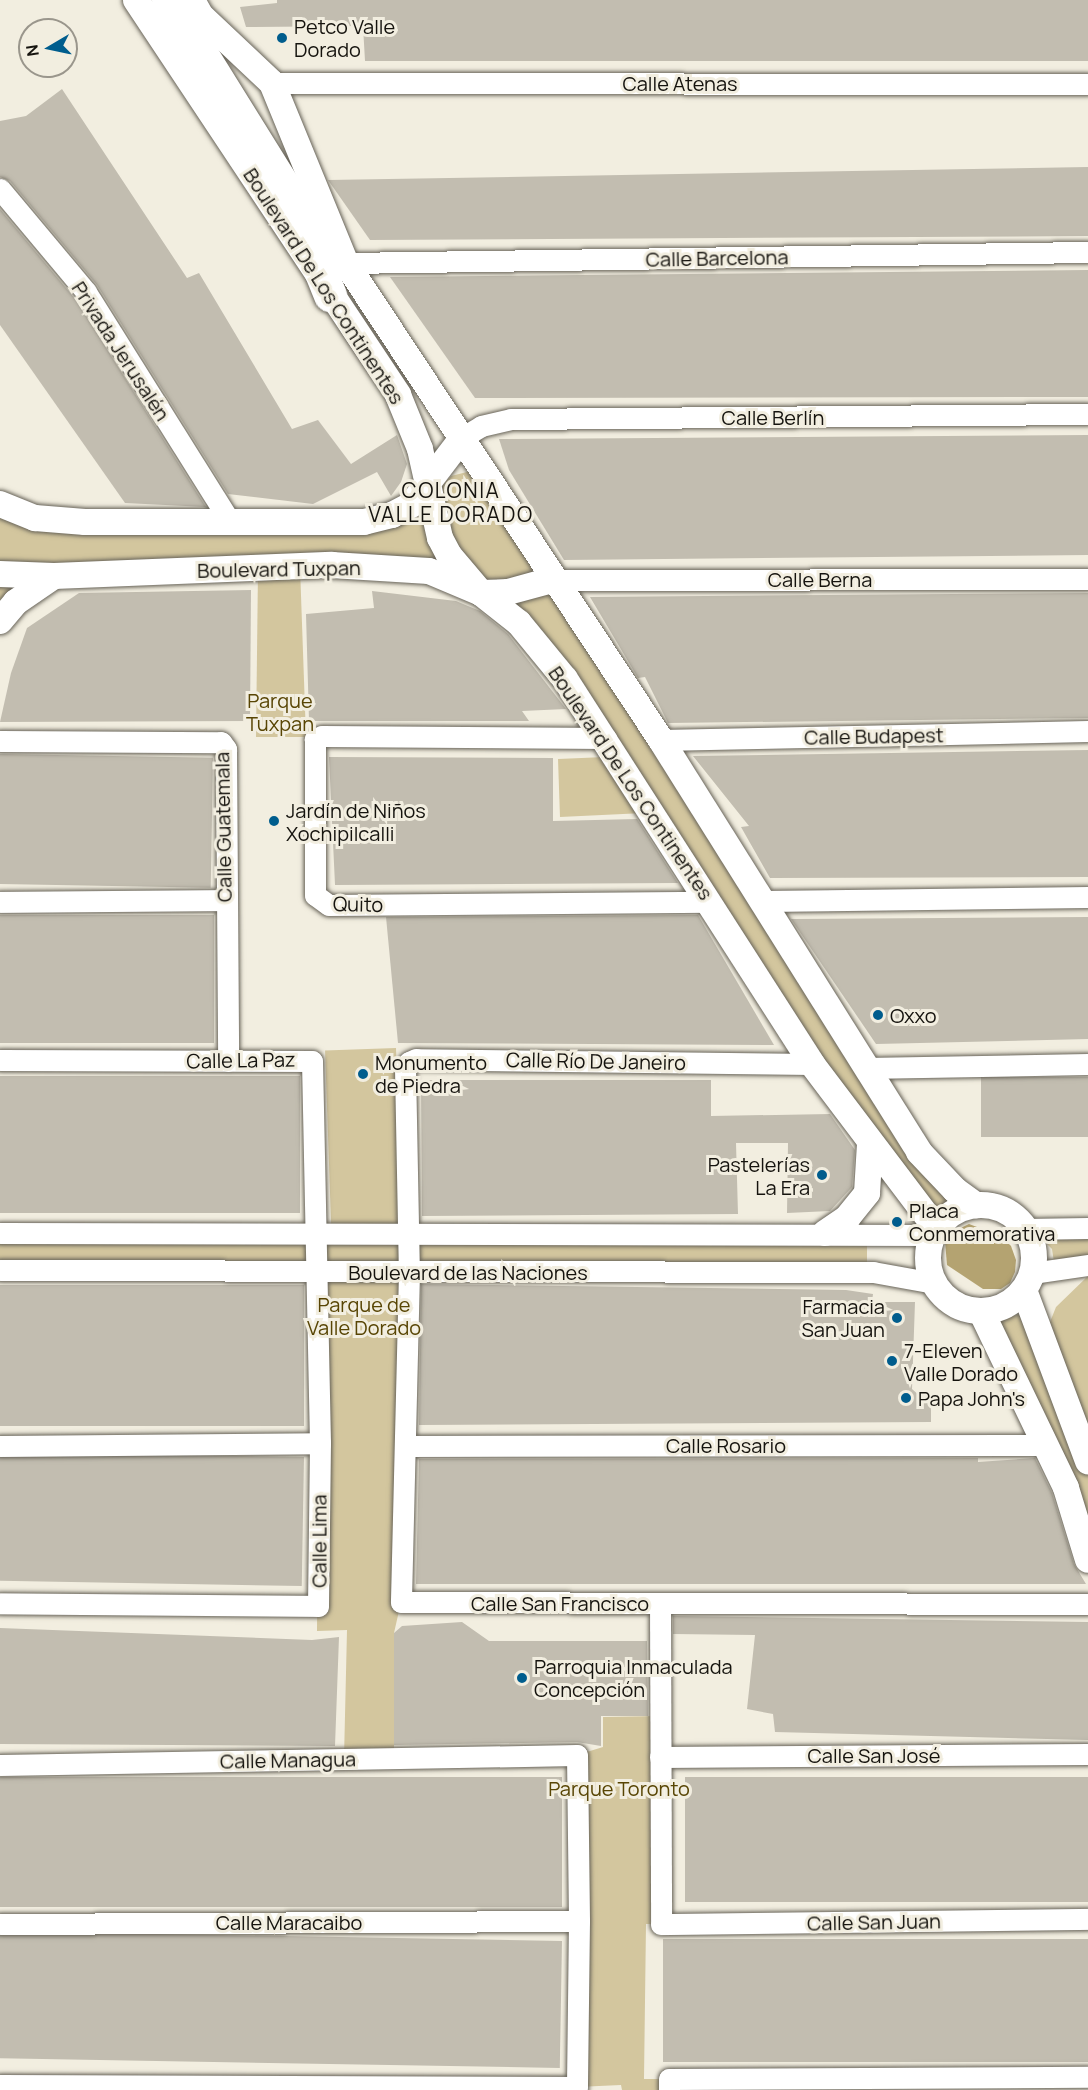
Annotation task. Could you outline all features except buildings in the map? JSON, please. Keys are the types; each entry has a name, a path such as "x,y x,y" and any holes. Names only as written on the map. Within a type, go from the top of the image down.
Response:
{"main road":[{"path":"168,0 290,196 330,295"}],"street":[{"name":"Boulevard De Los Continentes","path":"136,0 398,395 429,484 440,538 463,574 481,593 519,623 566,679 606,738 812,1064 935,1232"},
{"name":"Boulevard De Los Continentes","path":"192,0 201,16 272,83 346,263 463,437 552,580 661,740 763,900 864,1068 919,1152 955,1190 976,1205"},
{"name":"Calle Atenas","path":"272,83 1088,84"},
{"name":"Privada Jerusalén","path":"0,189 86,292 230,522"},
{"name":"Calle Barcelona","path":"346,263 1088,252"},
{"name":"Calle Berlín","path":"463,437 481,426 511,419 1088,414"},
{"path":"0,504 35,518 53,520 364,522 411,505 463,437"},
{"name":"Boulevard Tuxpan","path":"0,574 54,576 332,565 429,571 481,593 507,592 552,580"},
{"path":"0,621 16,602 54,576"},
{"name":"Calle Berna","path":"552,580 1088,579"},
{"name":"Calle Budapest","path":"661,740 1088,731"},
{"name":"Quito","path":"606,738 322,736 315,739 315,896 329,905 710,902"},
{"name":"Calle Guatemala","path":"0,741 221,742 225,749 224,900 228,1061"},
{"path":"763,900 1088,897"},
{"path":"0,902 224,900"},
{"name":"Calle Río De Janeiro","path":"410,1232 405,1068 416,1059 812,1064"},
{"name":"Calle La Paz","path":"0,1060 312,1061 318,1231"},
{"path":"864,1068 1088,1064"},
{"path":"825,1233 847,1218 867,1194 870,1144"},
{"path":"1088,1265 1028,1282 1012,1301 981,1311 949,1300 934,1282 928,1251 935,1232 954,1212 976,1205 1004,1210 1025,1229 1032,1243 1028,1282 1088,1461"},
{"path":"1025,1229 1088,1228"},
{"name":"Calle Lima","path":"0,1603 318,1606 320,1443 318,1231"},
{"name":"Calle San Francisco","path":"410,1232 401,1602 1088,1604"},
{"name":"Boulevard de las Naciones","path":"0,1233 935,1232"},
{"name":"Boulevard de las Naciones","path":"0,1270 873,1272 934,1282"},
{"path":"981,1311 1066,1488 1088,1560"},
{"path":"0,1446 320,1443"},
{"name":"Calle Rosario","path":"405,1446 1046,1444"},
{"path":"660,1603 660,1757"},
{"name":"Calle San José","path":"660,1757 1088,1754"},
{"name":"Calle Managua","path":"0,1765 577,1755 579,1921"},
{"name":"Calle San Juan","path":"660,1757 661,1924 1088,1919"},
{"path":"0,2085 518,2089 577,2087 579,1921"},
{"name":"Calle Maracaibo","path":"0,1924 579,1921"},
{"path":"669,2085 1088,2078"}],"green space":[{"path":"471,471 956,1204 947,1212 931,1222 608,738 465,572 435,493 451,476"},
{"path":"428,487 443,575 54,575 0,618 0,505 364,523"},
{"name":"Parque Tuxpan","path":"300,567 306,737 256,737 258,569"},
{"path":"605,757 644,813 560,817 558,759"},
{"path":"396,1048 402,1227 331,1229 325,1050"},
{"path":"1088,1231 1088,1265 1055,1269 1052,1249 1035,1232"},
{"path":"0,1233 867,1233 867,1269 0,1269"},
{"name":"Parque de Valle Dorado","path":"319,1272 409,1272 401,1602 394,1633 394,1757 344,1758 347,1630 317,1631"},
{"path":"1088,1276 1088,1559 988,1315 1005,1318 1021,1314 1044,1337 1056,1307"},
{"name":"Parque Toronto","path":"660,1716 661,1924 646,1924 644,2079 669,2079 669,2090 622,2090 621,2085 577,2087 577,1755 603,1747 603,1717"}],"shaded area":[{"path":"969,1224 1001,1236 1011,1246 1016,1260 1015,1272 1010,1283 1001,1289 983,1289 947,1265 945,1241 950,1233"}],"place":[{"name":"Petco Valle Dorado","path":"282,38"},
{"name":"Jardín de Niños Xochipilcalli","path":"274,821"},
{"name":"Oxxo","path":"878,1015"},
{"name":"Monumento de Piedra","path":"363,1074"},
{"name":"Pastelerías La Era","path":"822,1175"},
{"name":"Placa Conmemorativa","path":"897,1222"},
{"name":"Farmacia San Juan","path":"897,1318"},
{"name":"7-Eleven Valle Dorado","path":"892,1361"},
{"name":"Papa John's","path":"906,1398"},
{"name":"Parroquia Inmaculada Concepción","path":"522,1678"}],"district":[{"name":"COLONIA VALLE DORADO","path":"451,502"}]}
